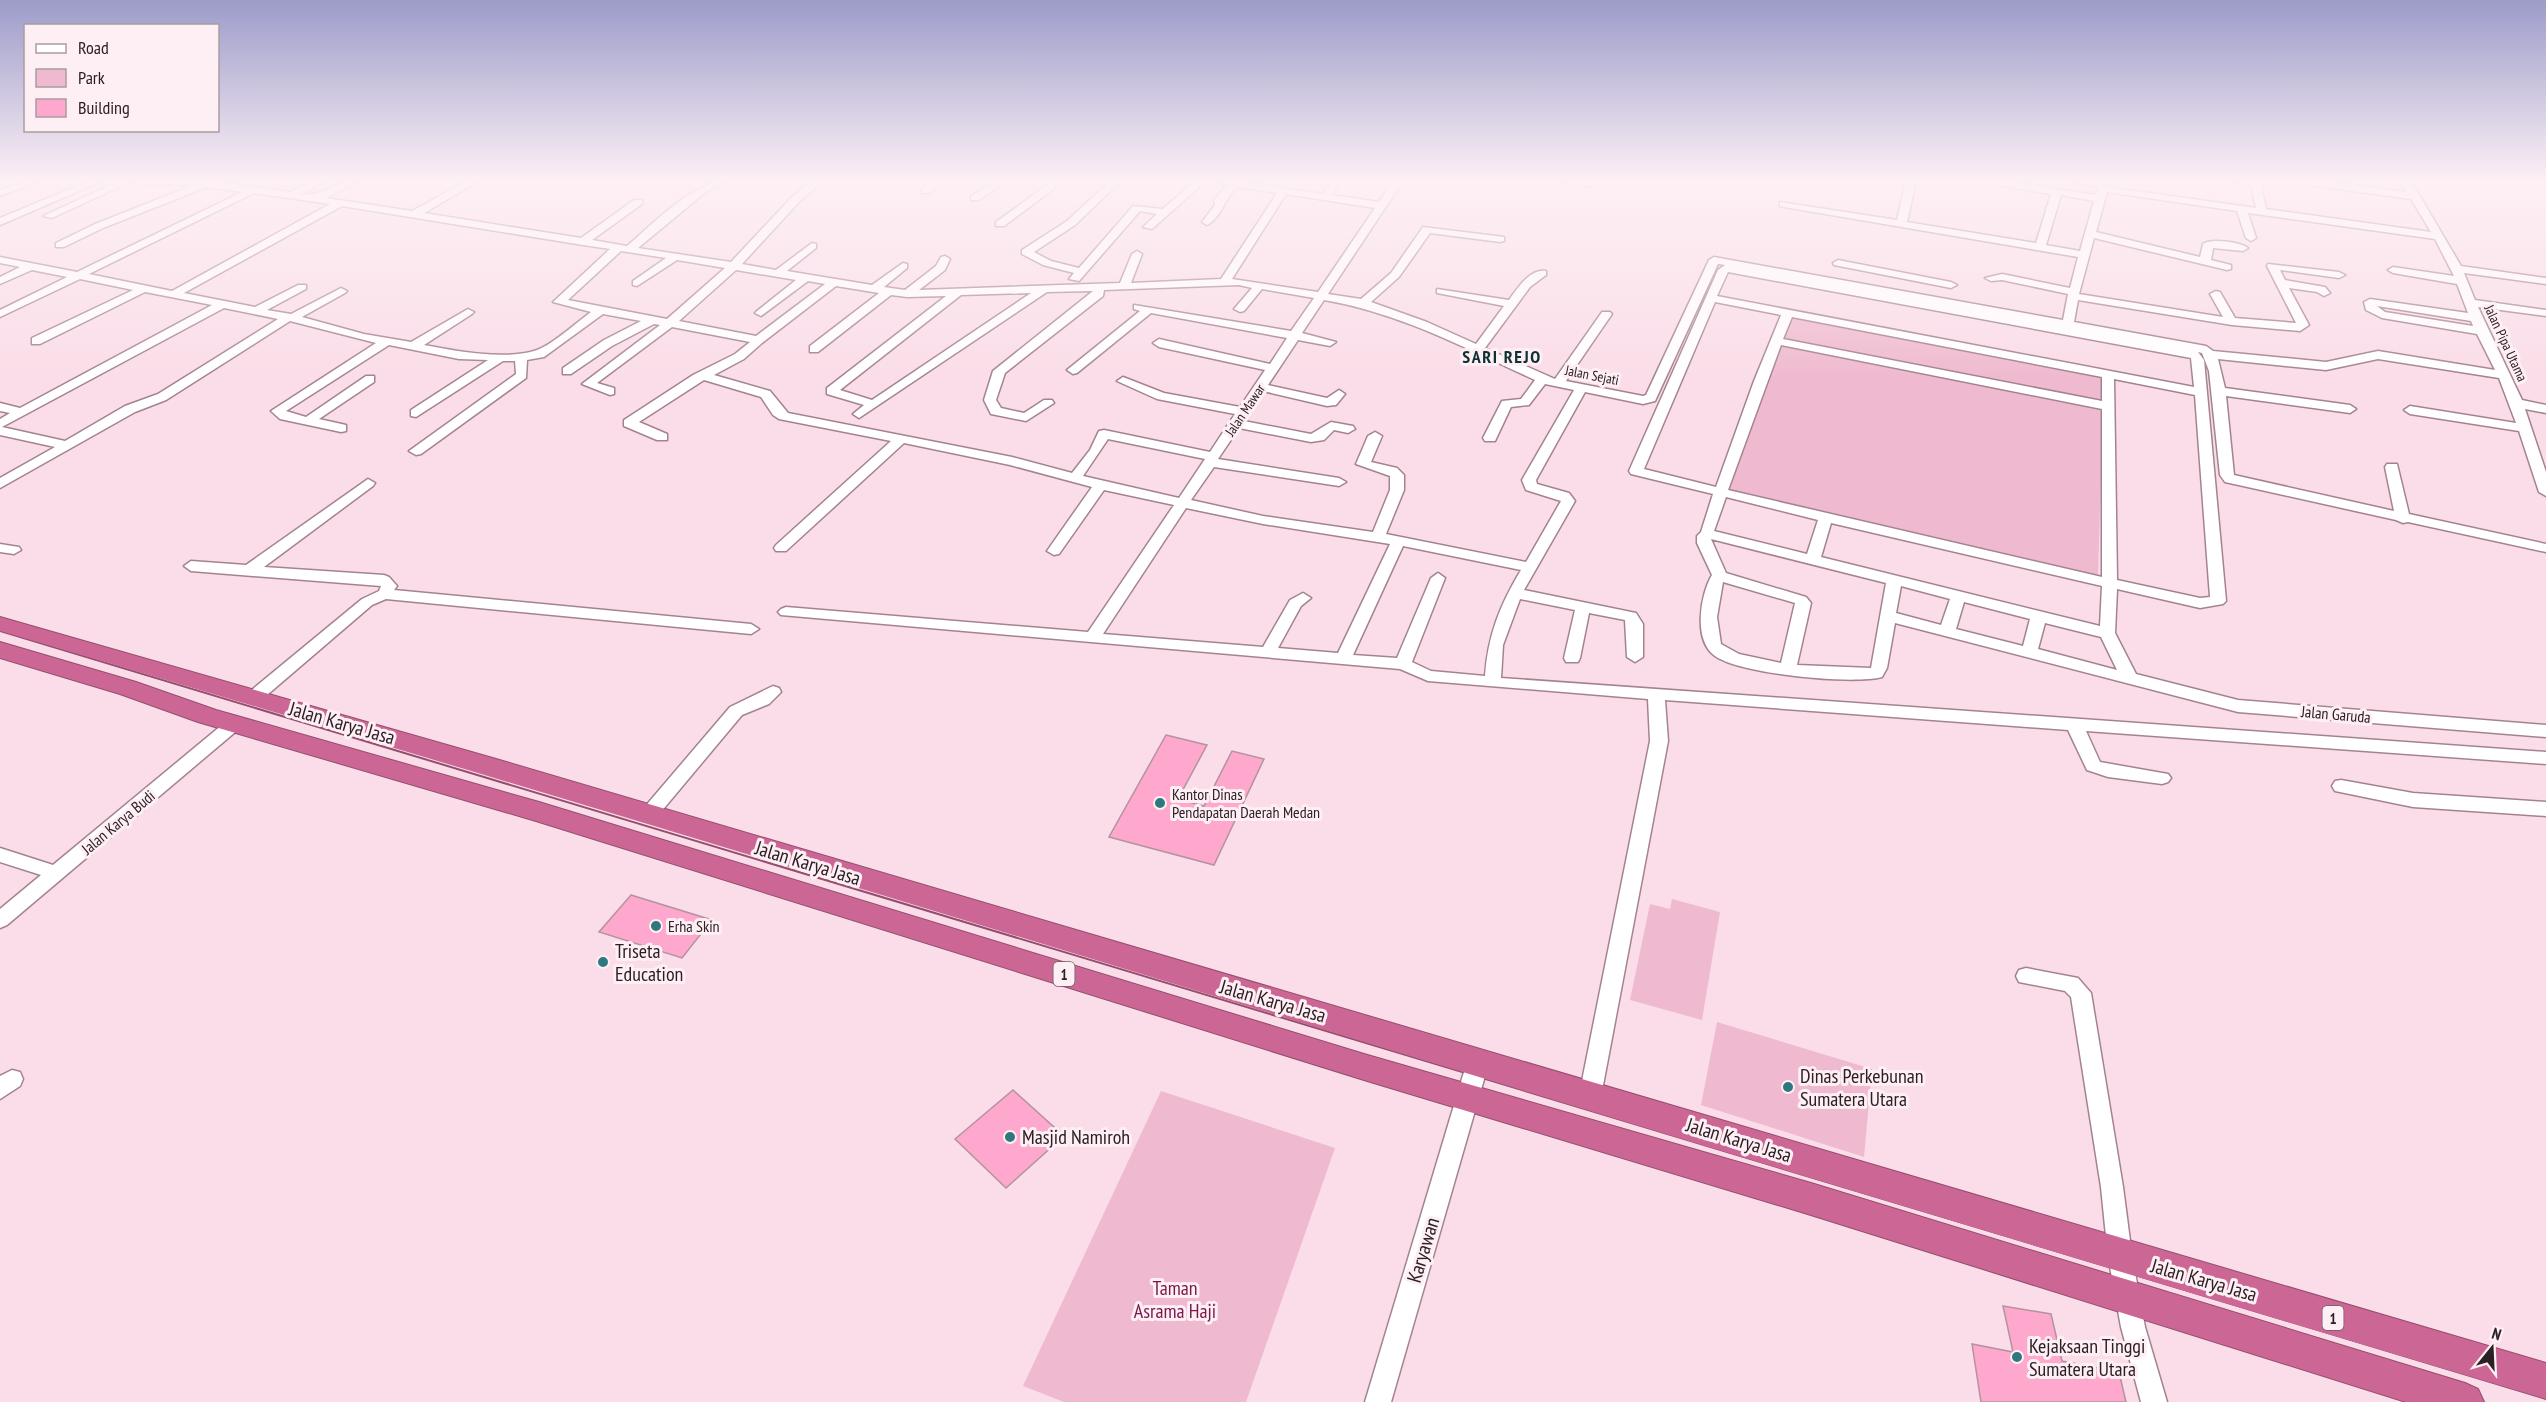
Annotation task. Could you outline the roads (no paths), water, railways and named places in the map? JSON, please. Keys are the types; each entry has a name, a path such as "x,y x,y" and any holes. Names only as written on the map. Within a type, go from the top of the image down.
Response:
{"highway":[{"name":"Jalan Karya Jasa","path":"0,624 649,814 2120,1256 2546,1381"},
{"name":"Jalan Karya Jasa","path":"3,653 234,724 850,906 1468,1098 1811,1199 2465,1402"},
{"path":"850,906 868,881"}],"street":[{"path":"0,314 136,246"},
{"path":"172,295 261,246"},
{"name":"Jalan Sejati","path":"614,246 832,284 907,294 1225,281 1260,285 1363,303 1423,324 1542,380 1643,400 1651,398 1714,260 1834,282"},
{"path":"610,391 588,384 670,323 735,266 753,246"},
{"path":"778,273 811,246"},
{"path":"1035,246 1026,252 1047,263 1081,272"},
{"path":"1067,288 1103,246"},
{"path":"1225,281 1247,246"},
{"name":"Jalan Mawar","path":"1092,638 1180,503 1240,418 1354,246"},
{"path":"1363,303 1395,275 1415,246"},
{"path":"2037,246 2086,255"},
{"path":"2068,325 2074,294 2088,246"},
{"path":"2142,246 2227,267"},
{"path":"2205,262 2208,246"},
{"path":"2229,246 2243,248"},
{"name":"Jalan Pipa Utama","path":"2445,246 2457,268 2481,331 2516,403 2546,492"},
{"path":"625,248 559,300 562,303 758,339"},
{"path":"1125,284 1137,254"},
{"path":"637,283 675,257"},
{"path":"1951,285 1841,258 1834,282 2203,349 2212,356 2326,366 2378,355 2504,375"},
{"path":"907,294 941,268 945,259"},
{"path":"0,260 290,318 459,355 499,358 540,354 601,310"},
{"path":"0,281 31,266"},
{"path":"873,290 903,266"},
{"path":"1990,278 2002,277 2074,294 2232,322 2303,327 2272,266 2339,275"},
{"path":"1730,268 2185,352 2194,355 2198,360 2199,392 2218,601 2200,603 2110,583 1720,493 1639,473 1635,469 1723,270 1730,268"},
{"path":"2457,268 2546,281"},
{"path":"2393,270 2462,281"},
{"path":"1478,350 1526,285 1542,273"},
{"path":"761,313 805,278"},
{"path":"2281,283 2321,289 2324,293"},
{"path":"662,437 630,423 697,378 708,375 752,348 758,339 832,284"},
{"path":"1240,309 1260,285"},
{"path":"1048,403 1026,417 996,411 990,400 996,374 1099,294 1098,286"},
{"path":"256,311 302,287"},
{"path":"859,414 1045,288"},
{"path":"36,341 143,289"},
{"path":"0,484 130,409 162,397 290,318 341,291"},
{"path":"1441,291 1512,304"},
{"path":"814,349 887,292"},
{"path":"873,404 831,391 868,358 913,328 957,293"},
{"path":"2216,294 2232,322"},
{"path":"1711,298 2199,392"},
{"path":"2476,318 2370,302 2372,310 2382,315 2481,331"},
{"path":"2471,303 2546,313"},
{"path":"0,424 221,305"},
{"path":"1073,370 1144,308 1330,342"},
{"path":"414,346 468,312"},
{"path":"1788,313 1720,493 1707,531 1708,534 1704,536 1704,543 1720,577 1801,600 1803,603 1788,669"},
{"path":"1558,384 1606,314"},
{"path":"567,371 606,344 633,332 651,320"},
{"path":"340,428 280,415 277,411 388,341"},
{"path":"1777,341 2109,406"},
{"path":"1158,342 1273,368"},
{"path":"2212,356 2219,391 2227,475 2230,479 2403,519 2546,548"},
{"path":"416,451 522,375 520,357"},
{"path":"416,413 499,358"},
{"path":"2108,374 2110,583 2107,633 2129,677"},
{"path":"708,375 709,378 766,394 778,412 784,416 850,426 901,440 1012,461 1100,485 1263,520 1378,537 1529,567"},
{"path":"308,421 370,379"},
{"path":"1490,438 1506,404 1526,402 1542,380"},
{"path":"1123,381 1161,396 1311,438 1319,437 1331,426 1348,429"},
{"path":"1261,387 1327,402 1332,402 1339,394"},
{"path":"1493,682 1495,645 1515,593 1568,501 1564,496 1531,487 1529,480 1581,389"},
{"path":"2219,391 2350,409"},
{"path":"2516,403 2546,409"},
{"path":"0,407 13,409 18,413"},
{"path":"2410,410 2524,428"},
{"path":"0,431 65,445"},
{"path":"1075,478 1096,451 1105,434 1212,459 1339,482"},
{"path":"1375,436 1362,464 1392,471 1397,475 1397,490 1378,537"},
{"path":"781,548 901,440"},
{"path":"2392,467 2403,519"},
{"path":"251,569 368,483"},
{"path":"1054,552 1100,485"},
{"path":"1813,559 1826,518"},
{"path":"1708,534 2107,633"},
{"path":"1343,659 1398,541"},
{"path":"191,566 384,580 389,586 384,594"},
{"path":"1720,577 1717,578 1710,607 1711,637 1715,649 1726,656 1788,669 1876,673 1880,668 1894,581"},
{"path":"1404,664 1438,578"},
{"path":"1515,593 1633,618 1635,657"},
{"path":"254,697 367,602 384,594 751,629"},
{"path":"1947,632 1958,597"},
{"path":"1268,653 1295,603 1303,598"},
{"path":"1572,658 1584,606"},
{"path":"786,612 1404,664 1430,677 2546,759"},
{"name":"Jalan Garuda","path":"1887,616 2238,706 2546,731"},
{"path":"2029,653 2038,616"},
{"path":"649,814 736,711 763,700 773,692"},
{"path":"1590,1096 1659,741 1660,727 1656,695"},
{"name":"Jalan Karya Budi","path":"0,920 234,724"},
{"path":"2074,724 2093,766 2101,770 2162,778"},
{"path":"2342,786 2413,800 2546,809"},
{"path":"0,855 57,873"},
{"path":"2026,976 2071,984 2081,993 2112,1187 2120,1256 2133,1327 2154,1402"},
{"name":"Karyawan","path":"1378,1402 1478,1062"}],"place":[{"name":"Kantor Dinas Pendapatan Daerah Medan","path":"1160,803"},
{"name":"Erha Skin","path":"656,926"},
{"name":"Triseta Education","path":"603,962"},
{"name":"Dinas Perkebunan Sumatera Utara","path":"1788,1087"},
{"name":"Masjid Namiroh","path":"1010,1137"},
{"name":"Kejaksaan Tinggi Sumatera Utara","path":"2017,1357"}],"district":[{"name":"SARI REJO","path":"1502,356"}],"park label":[{"name":"Taman Asrama Haji","path":"1175,1300"}]}
